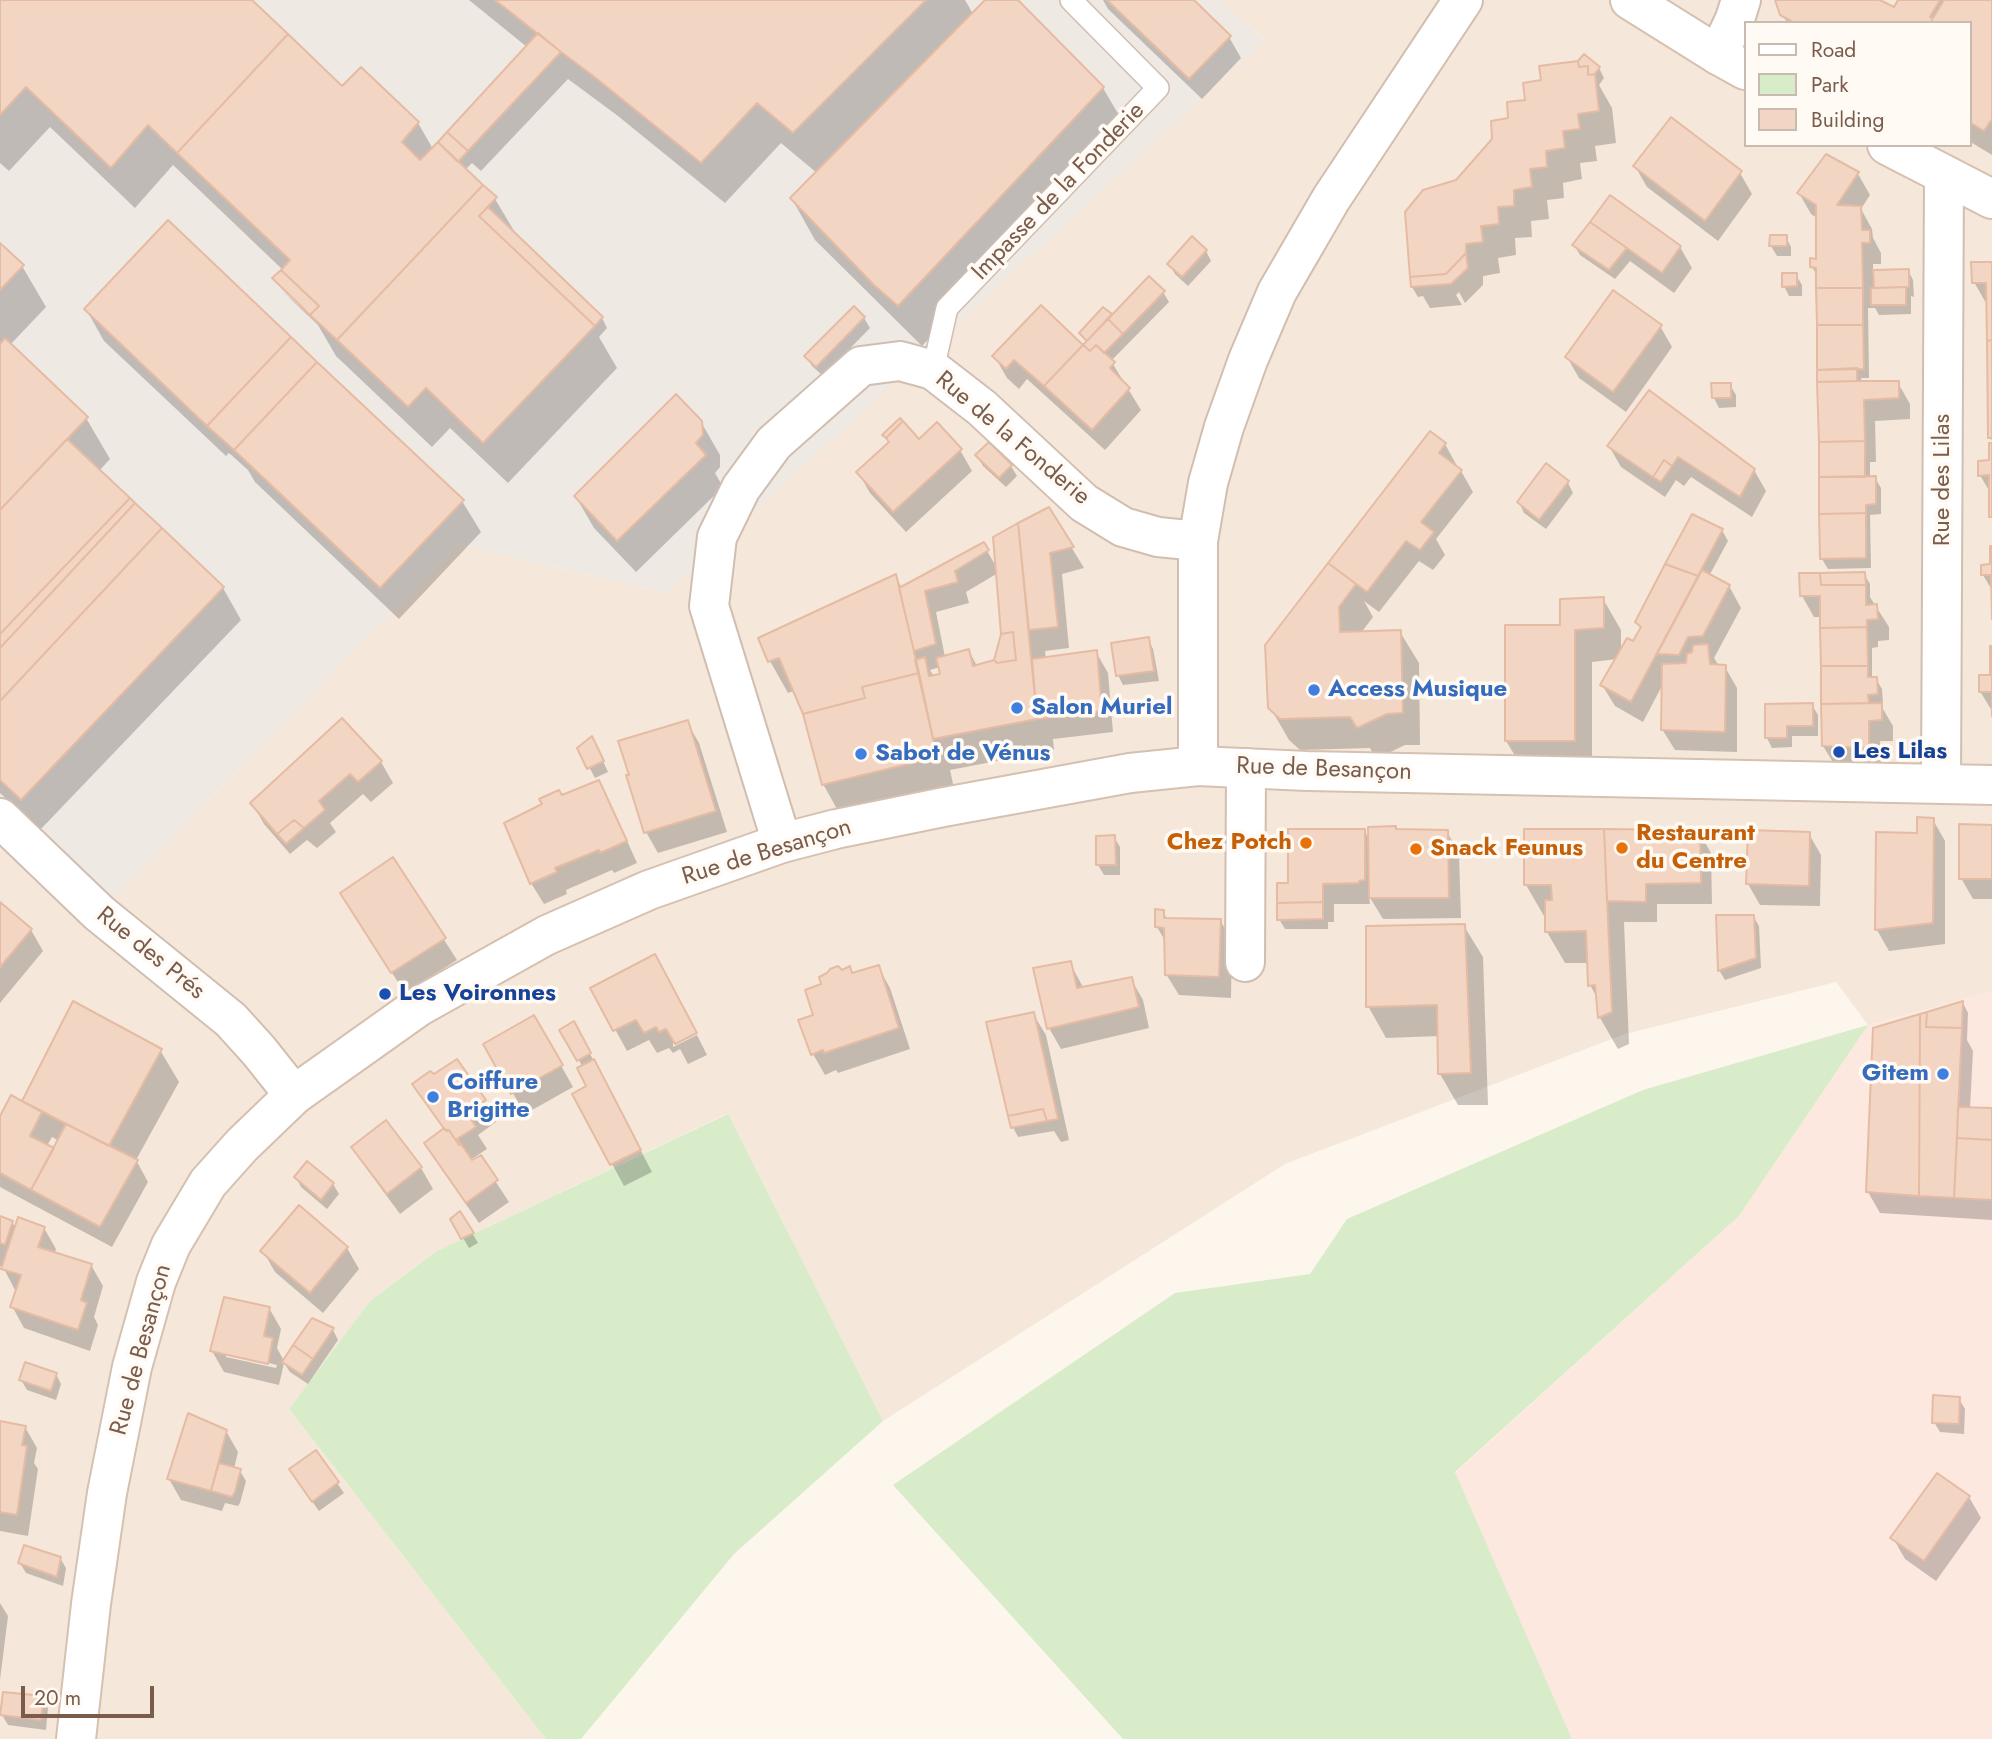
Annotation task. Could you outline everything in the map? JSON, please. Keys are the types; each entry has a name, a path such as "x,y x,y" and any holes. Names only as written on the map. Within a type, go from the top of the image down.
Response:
{"street":[{"path":"1198,766 1198,541 1208,483 1224,427 1248,360 1277,292 1331,199 1463,0"},
{"path":"1630,0 1732,62 1735,19 1741,0"},
{"path":"1891,147 1992,199"},
{"name":"Rue des Lilas","path":"1941,783 1944,176"},
{"name":"Rue de la Fonderie","path":"782,844 709,606 717,537 741,488 774,443 861,366 901,361 933,370 982,408 1084,503 1123,527 1158,537 1198,541"},
{"name":"Rue de Besançon","path":"76,1739 107,1493 132,1367 156,1282 171,1245 208,1183 242,1145 294,1095 418,1007 547,936 649,890 782,844 836,829 957,804 1130,773 1198,766 1321,772 1992,785"},
{"path":"1245,962 1246,768"},
{"name":"Rue des Prés","path":"0,818 99,913 231,1020 294,1095"}],"lane":[{"name":"Impasse de la Fonderie","path":"933,370 947,308 1158,88 1071,0"}],"shaded area":[{"path":"0,0 1218,0 1265,40 666,593 458,544 103,908 0,805"},
{"path":"1218,0 1992,0 1992,992 1868,1025 1836,982 1625,1034 1285,1164 883,1421 727,1114 435,1252 370,1301 289,1409 546,1739 0,1739 0,805 103,908 458,544 666,593 1264,39"},
{"path":"1992,992 1992,1739 1572,1739 1455,1473 1739,1216 1868,1025"}],"green space":[{"path":"1868,1025 1739,1216 1455,1472 1572,1739 1123,1739 893,1485 1175,1293 1310,1274 1347,1219 1643,1090"},
{"path":"728,1114 883,1421 734,1554 581,1739 546,1739 289,1409 370,1301 435,1252"}],"building":[{"path":"0,0 252,0 288,34 177,153 148,125 111,168 26,87 0,115"},
{"path":"495,0 926,0 793,133 757,103 701,163"},
{"path":"985,0 1018,0 1104,87 898,306 874,285 790,198"},
{"path":"1107,0 1194,0 1231,36 1189,79"},
{"path":"1775,0 1880,0 1894,7 1898,0 1940,0 1930,17 1933,18 1931,21 1791,21 1780,15"},
{"path":"1944,0 1992,0 1992,119 1984,131 1971,123 1971,21 1931,21"},
{"path":"538,33 561,52 468,151 447,132"},
{"path":"288,34 342,86 361,67 419,122 402,142 420,160 438,142 483,185 337,340 310,315 319,306 281,270 290,260 177,153"},
{"path":"1584,54 1600,67 1595,74 1588,75 1588,66 1579,67 1578,61"},
{"path":"1578,61 1579,67 1588,66 1588,75 1595,74 1599,111 1578,114 1580,129 1563,131 1565,148 1546,151 1547,167 1530,169 1532,187 1514,190 1514,206 1498,207 1499,224 1481,226 1483,242 1466,244 1466,253 1446,274 1410,277 1405,212 1423,190 1456,180 1492,139 1491,121 1508,118 1507,102 1525,100 1523,83 1541,80 1539,66"},
{"path":"1671,117 1742,171 1705,221 1633,166"},
{"path":"447,132 468,151 458,162 438,142"},
{"path":"1826,154 1859,172 1837,205 1861,206 1862,230 1870,230 1870,243 1862,243 1863,288 1816,288 1816,268 1810,267 1810,258 1816,259 1816,205 1797,193"},
{"path":"483,185 497,197 479,216 595,326 483,443 426,388 408,407 337,340"},
{"path":"1610,195 1681,246 1662,273 1590,222"},
{"path":"488,207 603,317 595,326 479,216"},
{"path":"168,220 291,337 207,426 84,309"},
{"path":"1590,222 1627,248 1609,270 1572,245"},
{"path":"1770,235 1787,235 1787,246 1769,246"},
{"path":"1192,236 1207,250 1182,277 1167,264"},
{"path":"0,243 24,265 0,290"},
{"path":"1466,253 1468,268 1451,284 1411,287 1410,277 1446,274"},
{"path":"1971,262 1992,262 1992,340 1987,341 1986,283 1972,283"},
{"path":"1909,269 1909,287 1874,288 1873,270"},
{"path":"281,270 319,306 310,315 272,278"},
{"path":"1782,273 1797,273 1797,286 1782,287"},
{"path":"1149,276 1165,291 1123,334 1108,319"},
{"path":"1906,287 1906,305 1871,305 1871,288"},
{"path":"1816,288 1863,288 1863,325 1817,325"},
{"path":"1613,290 1662,325 1613,392 1565,357"},
{"path":"1041,305 1083,345 1044,386 1014,360 1006,369 992,356"},
{"path":"854,306 865,317 816,367 804,356"},
{"path":"1103,307 1112,314 1087,341 1079,333"},
{"path":"1108,319 1123,334 1104,353 1096,345 1090,351 1083,345"},
{"path":"1817,325 1863,325 1864,369 1817,370"},
{"path":"291,337 317,362 234,450 207,426"},
{"path":"5,338 88,417 0,510 0,344"},
{"path":"1992,340 1992,438 1988,438 1987,341"},
{"path":"1083,345 1090,351 1096,345 1115,362 1110,368 1130,388 1092,430 1044,386"},
{"path":"317,362 464,500 380,588 234,450"},
{"path":"1857,368 1857,381 1817,382 1817,370"},
{"path":"1899,381 1899,398 1864,400 1865,441 1819,442 1817,382"},
{"path":"1711,383 1731,383 1731,398 1712,398"},
{"path":"1649,390 1755,469 1740,497 1678,457 1672,466 1664,460 1653,477 1607,446"},
{"path":"676,394 702,421 703,435 696,443 706,455 617,541 574,496"},
{"path":"900,418 903,421 886,438 882,435"},
{"path":"903,421 919,439 937,422 962,449 893,512 856,472 889,442 886,438"},
{"path":"1430,431 1446,443 1439,453 1462,470 1421,522 1434,532 1420,550 1406,541 1367,592 1328,563"},
{"path":"67,439 130,498 0,634 0,510"},
{"path":"1865,441 1865,477 1819,477 1819,442"},
{"path":"989,442 1012,465 999,478 975,455"},
{"path":"1989,443 1992,443 1992,517 1989,517 1989,475 1978,476 1978,461 1989,460"},
{"path":"1664,460 1672,466 1661,482 1653,477"},
{"path":"1546,463 1569,481 1539,520 1517,502"},
{"path":"1876,476 1876,504 1866,505 1866,513 1819,514 1819,477"},
{"path":"130,498 135,503 0,648 0,634"},
{"path":"135,503 162,528 0,701 0,648"},
{"path":"1049,507 1074,547 1050,553 1058,627 1029,630 1018,523"},
{"path":"1866,513 1866,558 1820,559 1819,514"},
{"path":"1692,514 1723,529 1698,576 1665,564"},
{"path":"1018,523 1037,719 933,739 915,660 925,657 929,676 940,674 936,658 969,649 973,666 994,660 997,663 1016,660 1013,632 1001,634 993,537"},
{"path":"162,528 224,587 21,800 0,780 0,701"},
{"path":"984,542 989,550 955,571 958,582 925,591 936,644 914,651 899,588"},
{"path":"1992,546 1992,619 1991,575 1981,575 1981,565 1990,564"},
{"path":"1328,563 1356,584 1339,607 1340,632 1401,630 1403,713 1387,714 1357,728 1350,717 1280,719 1268,708 1265,645"},
{"path":"1665,564 1698,576 1631,702 1600,685 1627,638 1633,641 1641,627 1635,622"},
{"path":"1702,570 1730,585 1703,636 1688,637 1679,655 1657,654"},
{"path":"1865,572 1866,585 1821,585 1820,573"},
{"path":"1799,573 1820,573 1821,585 1866,585 1866,605 1877,604 1878,619 1867,620 1867,627 1820,628 1820,596 1800,596"},
{"path":"896,574 919,673 862,687 865,698 803,714 779,658 768,662 758,638"},
{"path":"1604,597 1604,628 1575,630 1575,741 1505,741 1505,625 1560,625 1560,599"},
{"path":"1867,627 1868,666 1821,666 1820,628"},
{"path":"1013,632 1016,660 997,663 994,660 1001,634"},
{"path":"1149,637 1154,671 1116,676 1111,643"},
{"path":"1708,644 1710,664 1726,665 1725,732 1661,730 1662,664 1686,663 1687,654 1692,652 1693,645"},
{"path":"1990,646 1992,692 1979,692 1979,675 1990,675"},
{"path":"1097,650 1102,711 1037,719 1032,659"},
{"path":"1821,666 1868,666 1868,677 1877,677 1878,694 1868,695 1869,703 1821,704"},
{"path":"919,673 937,757 822,785 803,714 865,698 862,687"},
{"path":"1813,703 1813,726 1787,726 1787,738 1765,738 1765,704"},
{"path":"1882,703 1882,720 1869,721 1869,748 1822,746 1821,704"},
{"path":"342,718 382,761 358,782 350,774 319,801 325,810 304,828 294,820 277,834 250,803"},
{"path":"688,720 716,811 644,833 618,741"},
{"path":"592,736 604,761 587,769 577,748"},
{"path":"599,780 627,841 555,868 557,872 530,884 504,823 542,804 539,799 559,790 562,795"},
{"path":"1917,817 1934,818 1933,923 1875,930 1876,832 1917,833"},
{"path":"294,820 304,828 286,844 277,834"},
{"path":"1959,824 1992,825 1992,879 1959,879"},
{"path":"1396,826 1396,829 1448,830 1449,898 1369,898 1368,827"},
{"path":"1288,829 1365,829 1365,880 1359,883 1323,884 1323,902 1277,903 1277,883 1288,883"},
{"path":"1524,829 1604,829 1612,1012 1598,1018 1595,985 1588,986 1586,931 1545,932 1545,900 1552,900 1551,885 1524,885"},
{"path":"1604,829 1700,830 1701,883 1646,884 1646,902 1607,901"},
{"path":"1748,830 1810,832 1809,886 1746,884"},
{"path":"1115,835 1116,865 1096,865 1096,836"},
{"path":"393,857 446,938 391,973 340,893"},
{"path":"0,902 32,929 0,967"},
{"path":"1323,902 1323,919 1277,920 1277,903"},
{"path":"1155,909 1164,910 1164,918 1221,919 1219,977 1165,975 1164,928 1155,927"},
{"path":"1716,915 1754,915 1756,958 1718,971"},
{"path":"1465,924 1471,1073 1438,1074 1437,1005 1366,1007 1366,926"},
{"path":"655,954 697,1033 675,1044 666,1029 659,1032 656,1027 644,1033 636,1020 613,1031 590,988"},
{"path":"1071,961 1077,988 1132,977 1139,1007 1047,1029 1033,968"},
{"path":"879,965 899,1028 811,1055 798,1020 813,1015 805,990 821,984 819,977 838,966 842,970 850,966 852,973"},
{"path":"73,1001 162,1049 109,1146 22,1101"},
{"path":"1963,1001 1962,1028 1926,1027 1927,1012"},
{"path":"1034,1012 1058,1119 1047,1121 1043,1109 1008,1116 986,1022"},
{"path":"1927,1012 1926,1027 1962,1028 1954,1198 1919,1196 1920,1014"},
{"path":"1920,1014 1919,1196 1866,1192 1873,1028"},
{"path":"534,1015 563,1065 511,1094 483,1044"},
{"path":"574,1021 591,1053 577,1061 559,1030"},
{"path":"457,1059 486,1100 467,1113 476,1127 457,1139 461,1144 459,1145 412,1084 430,1071 434,1074"},
{"path":"594,1059 641,1150 610,1165 572,1094 586,1086 577,1068"},
{"path":"11,1095 42,1112 30,1136 54,1148 31,1190 0,1173 0,1116"},
{"path":"1958,1107 1992,1108 1992,1140 1957,1138"},
{"path":"1043,1109 1047,1121 1011,1128 1008,1116"},
{"path":"386,1120 422,1167 387,1194 351,1147"},
{"path":"66,1124 138,1160 100,1227 31,1190"},
{"path":"444,1128 449,1130 472,1160 481,1155 498,1180 466,1203 424,1143"},
{"path":"1957,1138 1992,1140 1992,1200 1954,1198"},
{"path":"307,1161 334,1183 321,1200 294,1177"},
{"path":"299,1205 348,1247 310,1293 260,1251"},
{"path":"460,1211 474,1233 461,1239 450,1219"},
{"path":"0,1216 13,1221 5,1245 0,1243"},
{"path":"18,1217 45,1227 38,1247 92,1264 81,1300 87,1303 78,1330 10,1307 21,1275 1,1269"},
{"path":"224,1297 270,1307 264,1336 273,1338 268,1364 210,1351"},
{"path":"312,1318 334,1328 313,1359 293,1345"},
{"path":"293,1345 313,1359 302,1375 282,1362"},
{"path":"25,1362 57,1373 51,1391 19,1380"},
{"path":"1933,1395 1960,1397 1959,1424 1932,1423"},
{"path":"188,1413 227,1430 211,1491 167,1479"},
{"path":"0,1421 26,1426 22,1445 27,1446 17,1515 0,1512"},
{"path":"316,1450 339,1482 312,1502 289,1469"},
{"path":"219,1463 241,1469 232,1497 211,1491"},
{"path":"1937,1473 1970,1496 1924,1561 1890,1538"},
{"path":"24,1545 61,1557 57,1577 18,1563"},
{"path":"3,1692 44,1696 41,1720 0,1715"}],"place":[{"name":"Access Musique","path":"1314,690"},
{"name":"Salon Muriel","path":"1017,708"},
{"name":"Les Lilas","path":"1839,752"},
{"name":"Sabot de Vénus","path":"861,754"},
{"name":"Chez Potch","path":"1306,843"},
{"name":"Restaurant du Centre","path":"1622,848"},
{"name":"Snack Feunus","path":"1416,849"},
{"name":"Les Voironnes","path":"385,994"},
{"name":"Gitem","path":"1943,1074"},
{"name":"Coiffure Brigitte","path":"433,1097"}]}
